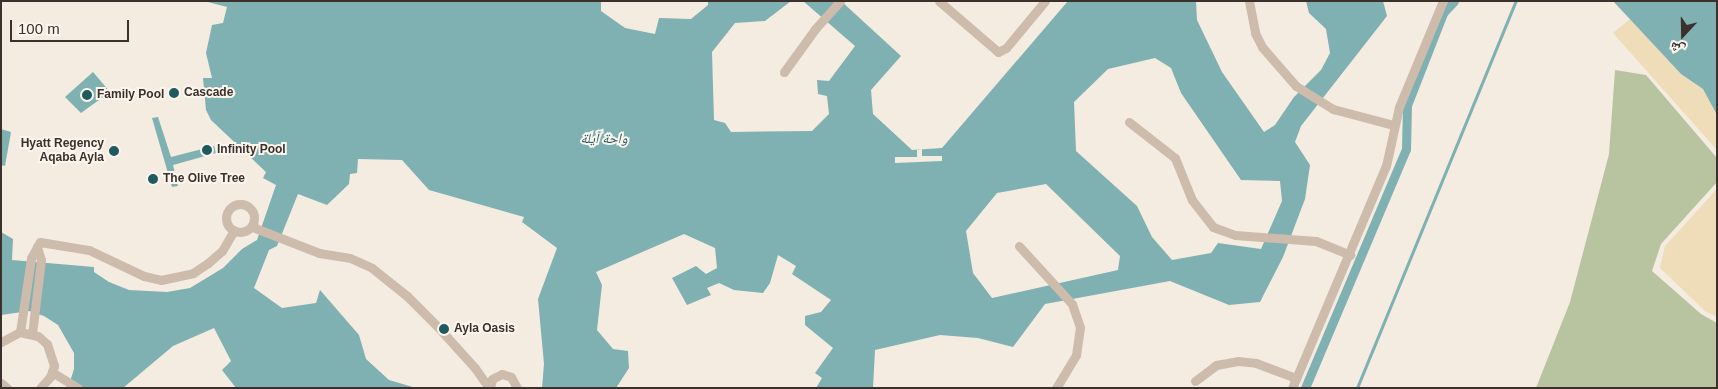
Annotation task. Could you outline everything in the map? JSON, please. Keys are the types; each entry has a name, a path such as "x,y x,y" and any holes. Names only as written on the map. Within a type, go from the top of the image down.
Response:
{"street":[{"path":"784,72 815,28 840,1"},
{"path":"939,1 998,52 1006,48 1045,1"},
{"path":"1249,1 1255,33 1262,47 1296,86 1323,104 1393,125"},
{"path":"1292,388 1350,255 1386,166 1393,143 1393,125 1443,1"},
{"path":"1129,122 1175,158 1192,200 1213,227 1235,235 1261,235 1316,241 1350,255"},
{"path":"234,230 226,216 236,204 251,207 254,226"},
{"path":"234,230 245,231 254,226"},
{"path":"254,226 281,239 319,253 350,258 372,268 407,296 475,368 489,388"},
{"path":"21,329 30,258 37,247 44,241 89,250 144,276 161,280 178,278 201,268 222,251 234,230"},
{"path":"1019,246 1072,304 1080,327 1079,346 1073,362 1056,388"},
{"path":"32,330 41,260 37,247"},
{"path":"1,342 21,329 32,330 50,348 55,374 48,386"},
{"path":"1195,381 1216,365 1238,361 1256,363 1296,378"},
{"path":"475,368 512,377 517,388"},
{"path":"55,374 78,388"},
{"path":"489,388 492,379 502,374"},
{"path":"1,383 7,388"}],"green space":[{"path":"1615,70 1646,75 1717,158 1717,182 1661,244 1652,271 1701,314 1717,323 1717,388 1536,388 1570,302 1609,154"}],"sand":[{"path":"1630,19 1681,74 1703,89 1717,115 1717,150 1613,33"},
{"path":"1717,189 1717,317 1705,311 1660,268 1665,246"}],"water":[{"name":"واحة آيلة","path":"204,1 601,1 601,11 625,28 655,34 659,18 691,19 708,5 708,1 791,1 765,21 735,23 712,52 714,120 725,123 731,132 812,131 829,114 827,96 818,94 817,80 829,81 855,46 803,1 841,1 901,56 871,90 873,114 912,150 942,148 1068,1 1196,1 1197,20 1222,72 1264,132 1275,125 1294,97 1321,70 1330,53 1326,29 1309,13 1306,1 1383,1 1387,16 1301,126 1295,142 1310,165 1305,199 1283,257 1260,302 1229,305 1170,281 1045,304 1013,347 978,338 940,335 875,350 873,388 816,388 822,378 815,373 833,348 805,325 805,316 821,312 831,300 792,274 796,266 778,255 770,283 763,293 734,290 719,283 707,288 711,295 687,305 672,278 696,266 706,274 717,268 715,248 684,234 596,272 602,285 597,330 613,349 628,351 629,368 616,388 542,388 544,364 538,299 557,248 522,222 524,217 429,190 402,160 358,159 357,173 350,174 349,184 327,205 298,194 277,246 269,250 254,288 282,308 316,303 320,290 359,335 366,359 389,380 416,388 236,388 222,370 231,361 214,328 173,346 123,388 68,388 74,369 74,353 58,325 44,316 29,311 1,315 1,232 13,239 12,260 94,267 94,272 109,282 129,290 167,292 190,288 223,268 242,249 257,240 276,185 263,178 266,172 211,120 206,110 203,78 212,78 206,53 212,25 223,23 227,7","holes":["1155,58 1171,68 1181,93 1241,180 1280,181 1282,201 1261,249 1218,243 1211,253 1172,260 1152,237 1137,206 1076,151 1074,102 1108,69","1046,184 1120,256 1118,270 992,298 973,273 966,231 997,193"]},
{"path":"1613,1 1717,1 1717,115 1703,89 1681,74"},
{"name":"Family Pool","path":"93,72 110,92 81,113 65,97"},
{"name":"Infinity Pool","path":"158,117 171,157 214,146 216,153 173,165 178,186 172,187 152,118"},
{"path":"1,129 11,132 5,166 1,165"}],"pier":[{"path":"922,149 922,156 942,156 942,161 895,163 895,157 917,157 917,150"}],"waterway":[{"path":"1305,388 1406,149 1407,105 1443,13 1454,1"},
{"path":"1357,388 1516,1"}],"place":[{"name":"Cascade","path":"174,93"},
{"name":"Family Pool","path":"87,95"},
{"name":"Infinity Pool","path":"207,150"},
{"name":"Hyatt Regency Aqaba Ayla","path":"114,151"},
{"name":"The Olive Tree","path":"153,179"},
{"name":"Ayla Oasis","path":"444,329"}]}
